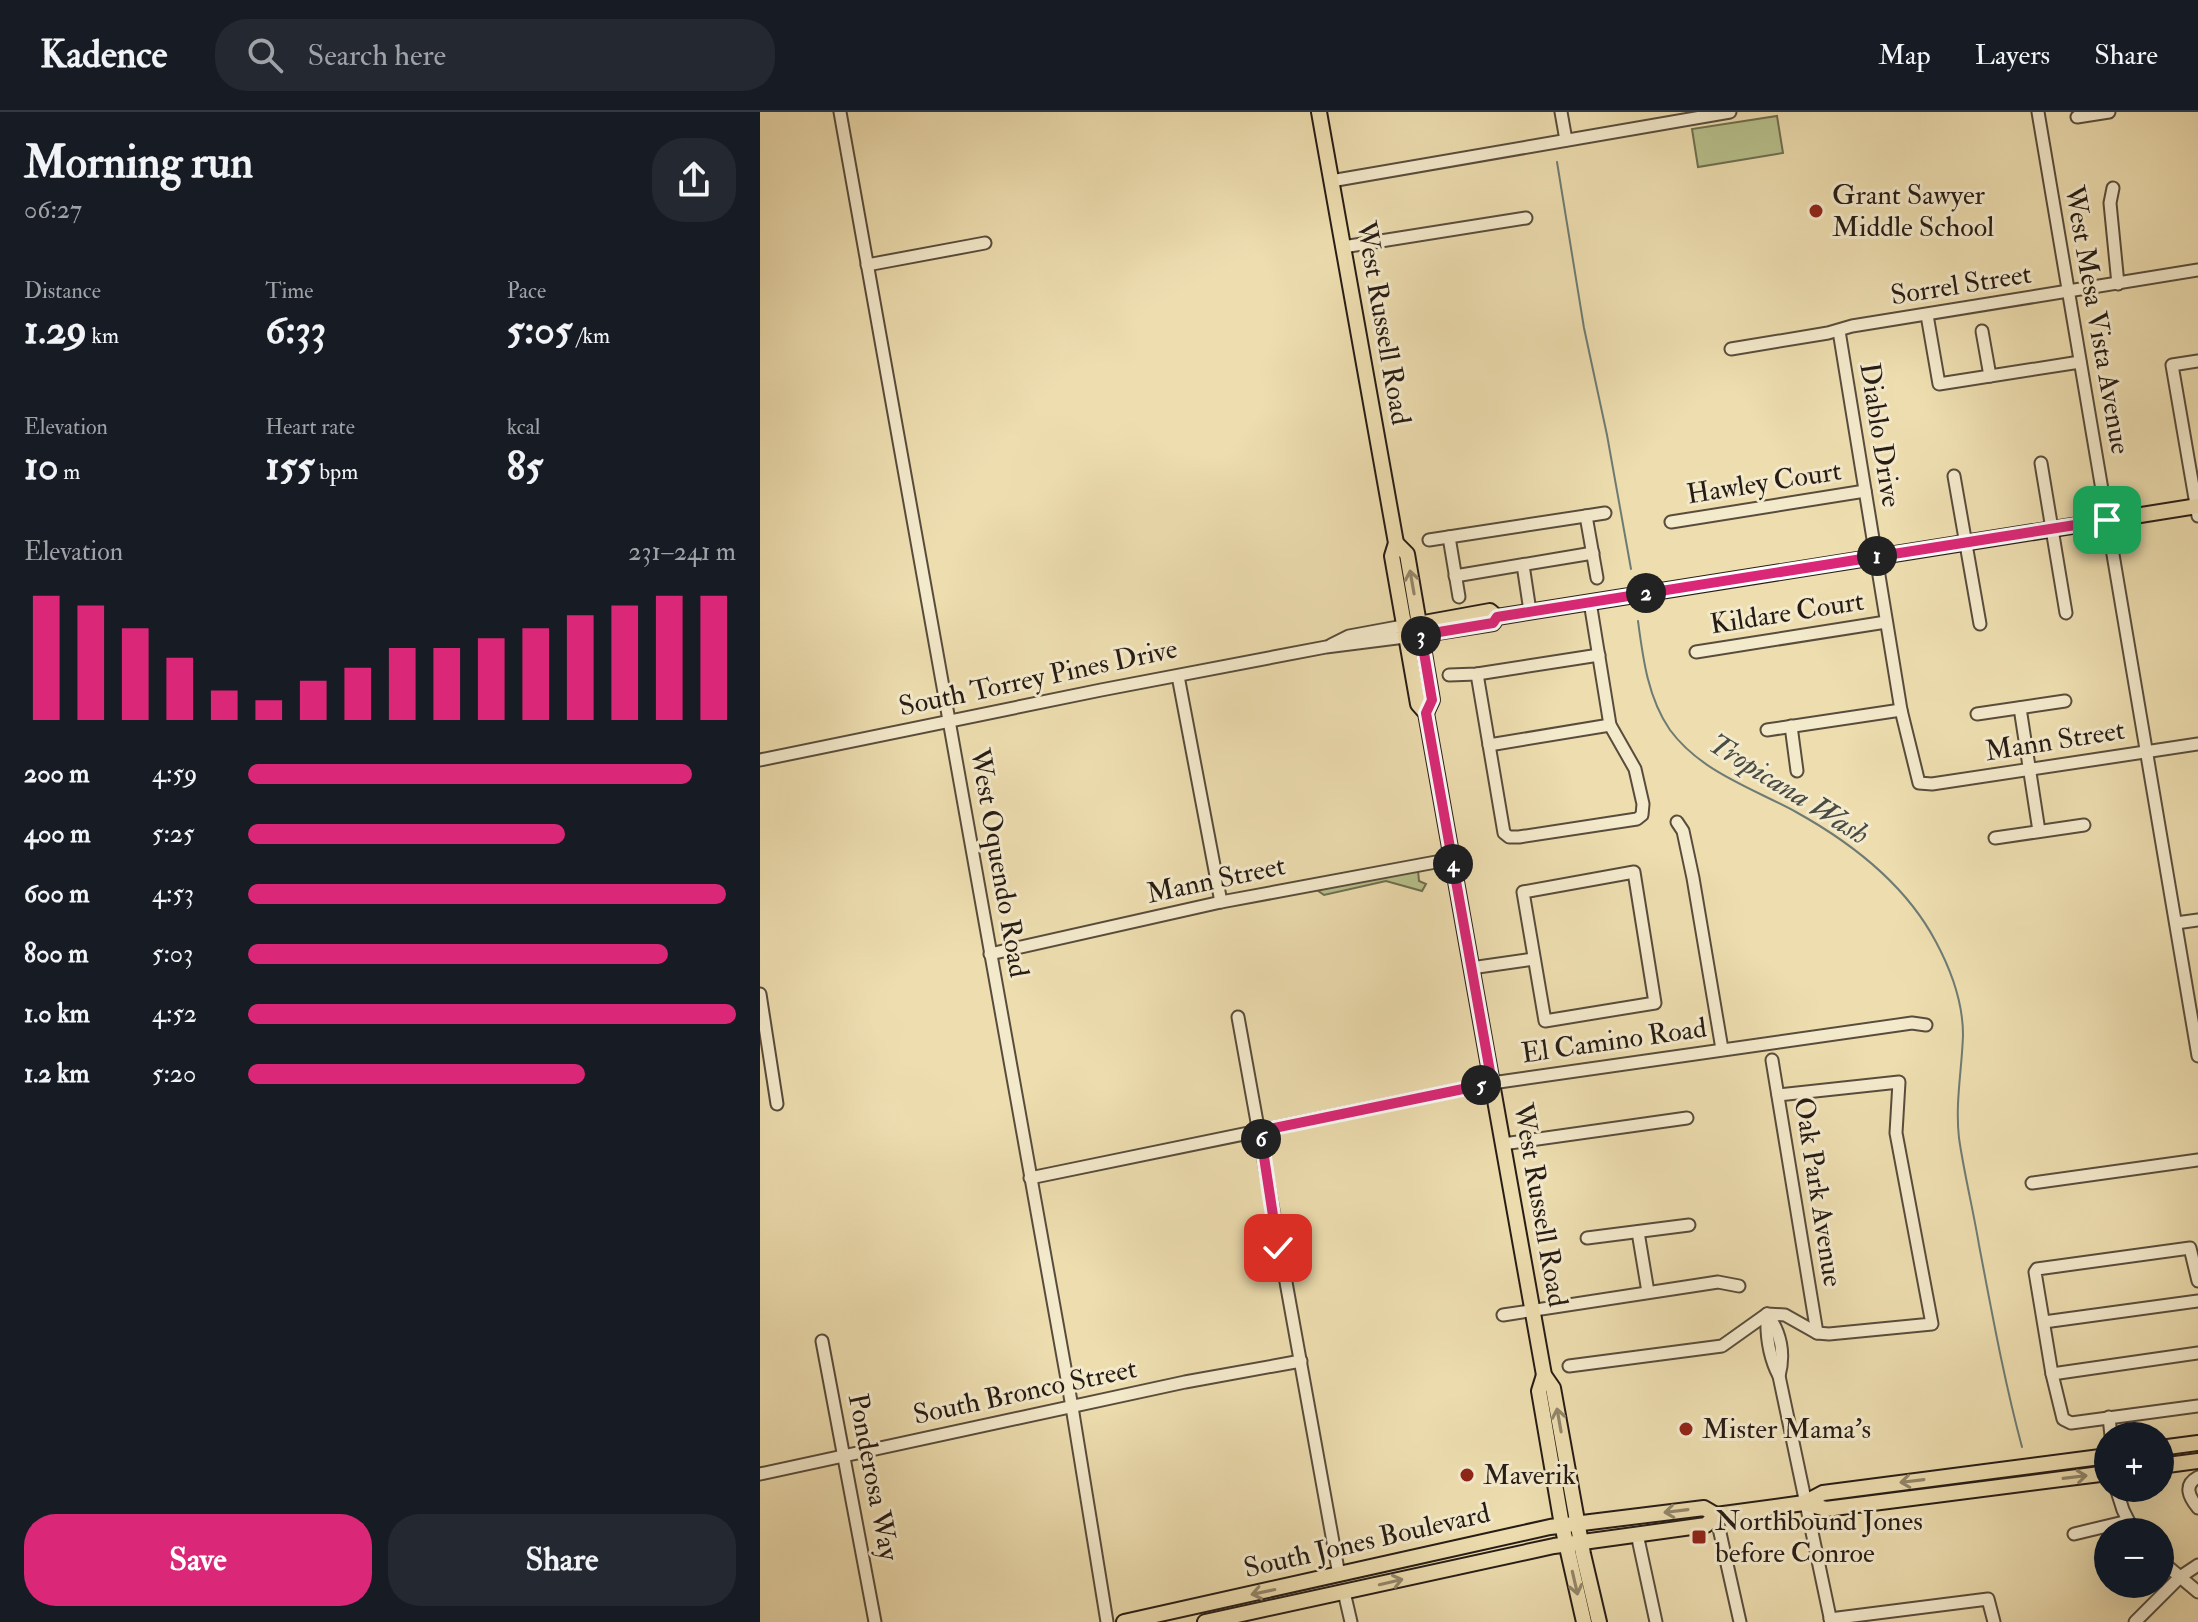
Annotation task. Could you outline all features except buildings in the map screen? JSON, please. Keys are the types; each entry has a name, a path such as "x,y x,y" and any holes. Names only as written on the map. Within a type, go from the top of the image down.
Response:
{"main road":[{"name":"West Russell Road","path":"1319,112 1396,543 1392,556 1404,632 1418,704 1426,713 1544,1375 1553,1388 1577,1523 1574,1543 1584,1622"},
{"name":"South Torrey Pines Drive","path":"1404,632 1493,623 1497,617 1530,611 2107,520 2197,509"},
{"name":"West Russell Road","path":"1396,543 1407,554 1432,700 1426,713"},
{"name":"West Russell Road","path":"1544,1375 1539,1391 1562,1525 1574,1543 1599,1622"},
{"path":"2174,1446 2198,1443"},
{"name":"South Jones Boulevard","path":"1205,1622 1574,1543 1706,1525 1716,1515 1804,1503 1823,1493 2094,1458"},
{"path":"2174,1464 2198,1461"},
{"path":"1941,1494 1951,1485 1983,1472"},
{"name":"South Jones Boulevard","path":"1804,1503 1826,1509 2094,1475"},
{"name":"South Jones Boulevard","path":"1124,1622 1562,1525 1704,1508 1716,1515"}],"street":[{"name":"West Oquendo Road","path":"840,112 1072,1407 1107,1622"},
{"path":"1561,112 1566,140"},
{"path":"1331,181 1730,112"},
{"name":"West Mesa Vista Avenue","path":"2038,112 2176,923 2192,982 2198,1056"},
{"path":"2077,117 2109,112"},
{"path":"2113,188 2110,203 2118,284"},
{"path":"1343,247 1526,218"},
{"path":"867,265 985,243"},
{"name":"Sorrel Street","path":"1731,349 1839,331 1852,326 2198,270"},
{"path":"1927,315 1939,384 2080,362"},
{"name":"Diablo Drive","path":"1839,331 1901,710 1919,783"},
{"path":"1982,331 1990,376"},
{"path":"2197,509 2172,365 2198,361"},
{"path":"2041,463 2066,613"},
{"path":"1954,476 1980,624"},
{"name":"Hawley Court","path":"1671,522 1865,491"},
{"path":"1429,540 1605,513"},
{"path":"1586,516 1597,578"},
{"path":"1449,537 1459,597"},
{"path":"1455,576 1593,553"},
{"path":"1523,565 1530,611"},
{"path":"1477,674 1504,833 1509,837 1637,819 1642,815 1643,804 1635,769 1610,725 1590,602"},
{"name":"Kildare Court","path":"1696,652 1886,622"},
{"name":"South Torrey Pines Drive","path":"760,760 949,723 956,718 1326,647 1349,636 1404,632"},
{"path":"1449,675 1477,674 1599,655"},
{"path":"1178,676 1221,902"},
{"path":"1977,714 2065,701"},
{"path":"2020,708 2039,831"},
{"path":"1767,730 1901,710"},
{"path":"1489,745 1610,725"},
{"path":"1791,726 1797,771"},
{"name":"Mann Street","path":"1919,783 1925,785 2198,744"},
{"path":"1677,822 1683,831 1693,878 1722,1049"},
{"path":"1995,838 2084,825"},
{"name":"Mann Street","path":"990,954 1221,902 1452,859"},
{"path":"1634,872 1655,1003 1545,1021 1534,959 1523,892 1634,872"},
{"path":"2176,923 2198,920"},
{"path":"1471,968 1534,959"},
{"path":"760,996 777,1104"},
{"path":"1238,1017 1339,1575"},
{"name":"El Camino Road","path":"1030,1178 1492,1083 1912,1023 1926,1025"},
{"name":"Oak Park Avenue","path":"1772,1060 1817,1333"},
{"path":"1569,1366 1722,1346 1767,1314 1785,1315 1817,1333 1829,1334 1932,1324 1896,1133 1899,1082 1778,1095"},
{"path":"1503,1144 1687,1118"},
{"path":"2032,1183 2198,1160"},
{"path":"1587,1238 1689,1225"},
{"path":"1638,1232 1648,1292"},
{"path":"2198,1281 2190,1248 2037,1269 2035,1272 2063,1419 2071,1423 2198,1406"},
{"path":"1503,1315 1718,1282 1739,1286"},
{"path":"2044,1322 2198,1301"},
{"path":"1767,1314 1771,1362 1779,1376 1831,1620 1988,1599 1994,1622"},
{"name":"Ponderosa Way","path":"822,1341 875,1622"},
{"path":"2052,1374 2198,1353"},
{"name":"South Bronco Street","path":"760,1474 1301,1361"},
{"path":"2109,1417 2110,1422"},
{"path":"2194,1503 2188,1489 2198,1477"},
{"path":"1716,1515 1740,1622"},
{"path":"2074,1534 2094,1529"},
{"path":"1637,1534 1656,1622"},
{"path":"2135,1622 2180,1577 2198,1565"},
{"path":"2174,1572 2198,1592"},
{"path":"1344,1592 1351,1622"}],"green space":[{"path":"1777,116 1783,153 1698,167 1692,129"},
{"path":"1418,870 1419,881 1426,884 1422,891 1386,881 1324,895 1317,890"}],"waterway":[{"name":"Tropicana Wash","path":"1557,162 1584,328 1631,569"},
{"name":"Tropicana Wash","path":"1638,621 1656,705 1683,745 1712,768 1837,837 1876,867 1924,921 1941,953 1961,1010 1958,1112 1961,1151 2022,1447"}],"place":[{"name":"Grant Sawyer Middle School","path":"1816,211"},
{"name":"Mister Mama's","path":"1686,1429"},
{"name":"Maverik","path":"1467,1475"},
{"name":"Northbound Jones before Conroe","path":"1699,1537"}],"route":[{"path":"1278,1248 1260,1131 1492,1083 1426,713 1432,700 1421,635 1493,623 1497,617 2107,520"}]}
